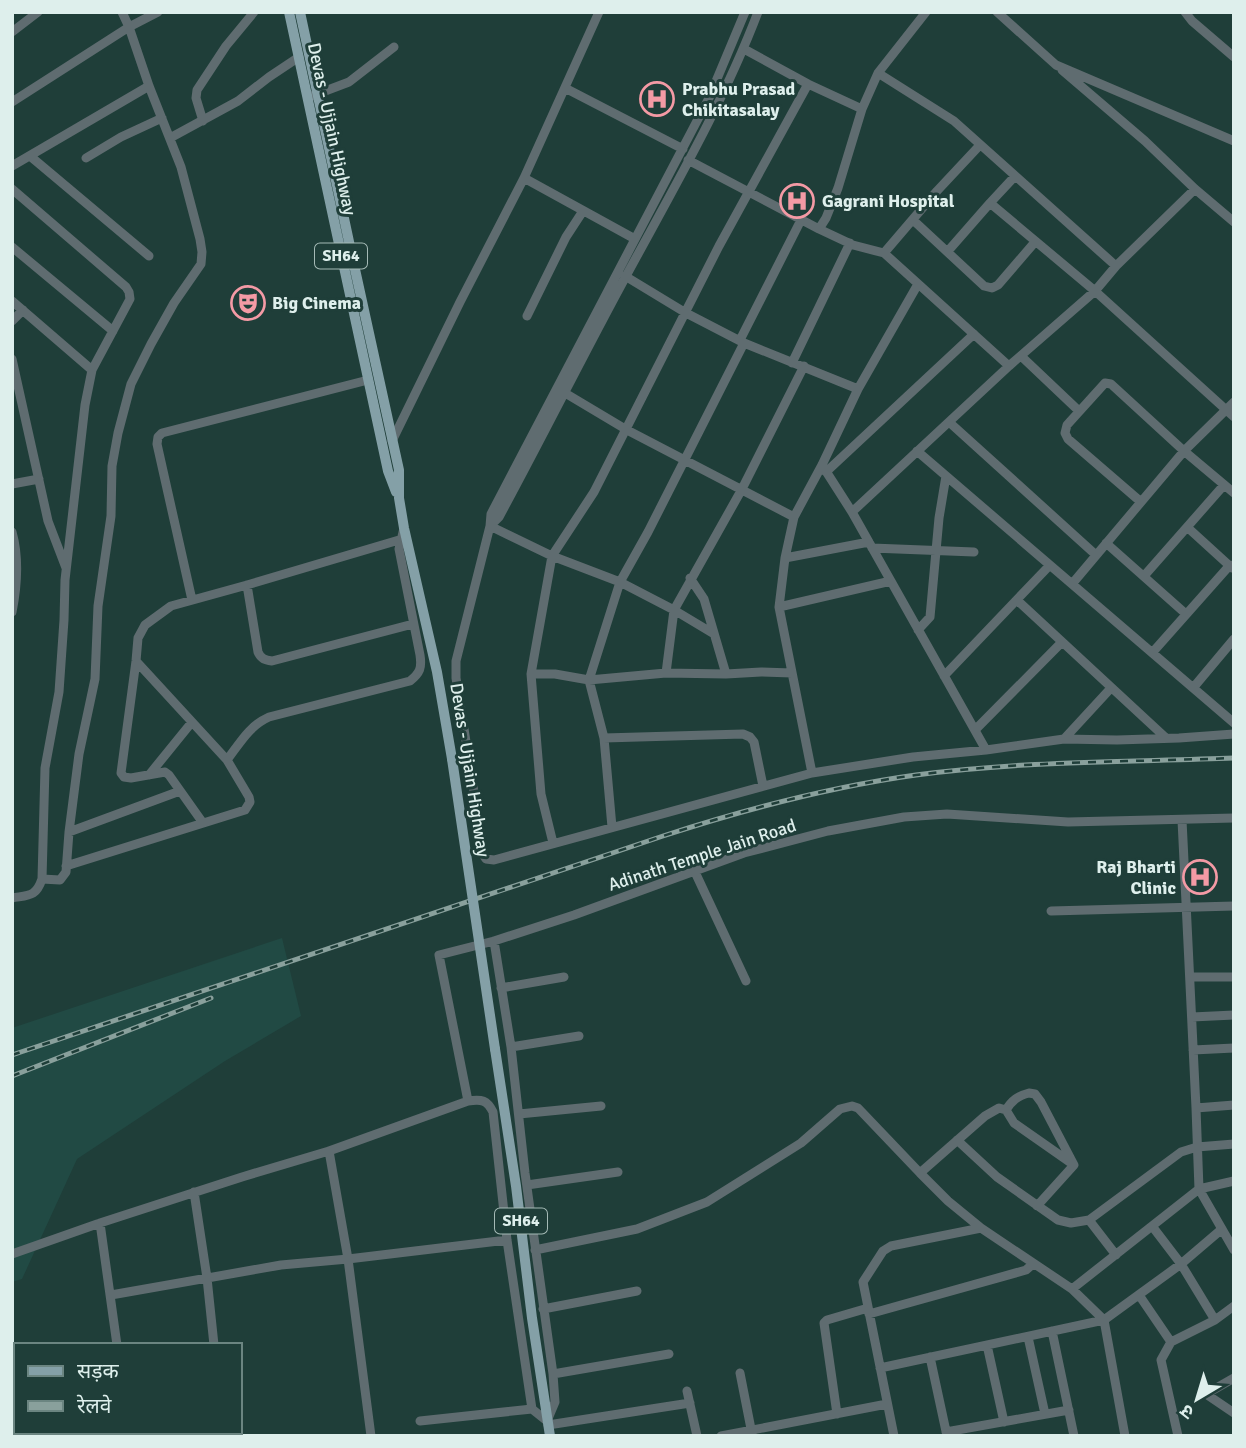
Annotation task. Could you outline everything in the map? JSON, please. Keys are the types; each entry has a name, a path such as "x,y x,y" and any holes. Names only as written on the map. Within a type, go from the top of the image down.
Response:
{"main road":[{"name":"Devas - Ujjain Highway","path":"289,12 299,57 312,96 399,470 399,498 404,528 437,672 453,759 519,1206 548,1427"},
{"name":"Devas - Ujjain Highway","path":"300,12 312,96 368,380 388,471 399,498"}],"street":[{"path":"12,32 38,12"},
{"path":"42,879 60,880 64,877 66,866 79,754 96,679 98,606 110,516 112,466 118,433 131,384 174,303 201,264 200,239 181,167 122,12"},
{"path":"12,102 129,27 158,12"},
{"path":"203,121 196,98 197,90 254,12"},
{"path":"392,441 524,178 599,12"},
{"path":"746,12 709,98 491,514 456,661 456,678 482,850 486,859 494,860 812,773 913,757 1064,739 1117,740 1234,734"},
{"path":"490,526 499,517 688,160 744,49 758,12"},
{"path":"819,229 838,188 862,109 878,73 926,12"},
{"path":"996,12 1234,222"},
{"path":"1185,12 1234,57"},
{"path":"312,96 349,82 394,47"},
{"path":"744,49 862,109"},
{"path":"170,138 238,101 299,57"},
{"path":"1056,65 1234,141"},
{"path":"878,73 954,121 1116,266"},
{"path":"553,843 541,794 531,674 552,556 594,492 719,246 807,83"},
{"path":"12,166 149,86"},
{"path":"565,88 683,149"},
{"path":"86,158 121,137 162,118"},
{"path":"884,253 980,145"},
{"path":"30,156 149,256"},
{"path":"688,160 819,229 850,243 884,253 1009,366"},
{"path":"947,251 1016,176"},
{"path":"524,178 635,240"},
{"path":"12,189 126,287 130,299 92,370 85,405 66,569 59,692 45,768 42,879 38,891 33,895 12,898"},
{"path":"852,512 1009,366 1095,291 1116,266 1195,189"},
{"path":"990,203 1095,291 1234,417"},
{"path":"527,316 566,237 583,211"},
{"path":"612,827 604,738 589,680 620,582 684,461 801,220"},
{"path":"913,220 984,286 992,288 998,285 1035,242"},
{"path":"792,363 850,243"},
{"path":"12,247 113,331"},
{"path":"625,276 686,313 742,342 858,389"},
{"path":"812,773 779,607 785,558 794,517 824,468 858,389 918,284"},
{"path":"12,301 92,370"},
{"path":"12,321 23,310"},
{"path":"824,468 974,334"},
{"path":"1021,356 1079,411"},
{"path":"12,359 48,522 66,569"},
{"path":"666,673 674,610 742,489 804,366"},
{"path":"192,600 157,444 158,437 162,433 368,380"},
{"path":"1141,502 1068,439 1065,433 1067,425 1105,383 1111,384 1234,493"},
{"path":"565,393 684,461 794,517"},
{"path":"1072,584 1184,451 1234,402"},
{"path":"948,422 1096,555"},
{"path":"918,451 1233,721 1219,735"},
{"path":"824,468 871,545 986,750"},
{"path":"919,630 930,617 939,517 946,476"},
{"path":"12,484 39,479"},
{"path":"1144,576 1224,485"},
{"path":"490,526 552,556 620,582 714,634"},
{"path":"1152,653 1232,567 1187,527"},
{"path":"227,760 258,722 410,681 416,676 421,666 399,549 404,528"},
{"path":"12,532 16,545 12,612"},
{"path":"203,823 165,772 131,778 124,777 121,773 138,638 145,625 171,606 399,540"},
{"path":"1106,543 1186,614"},
{"path":"785,558 871,545 974,552"},
{"path":"944,676 1050,565"},
{"path":"690,578 704,599 726,674"},
{"path":"779,607 891,580"},
{"path":"247,586 258,652 260,657 266,660 272,661 413,624"},
{"path":"1017,600 1166,738"},
{"path":"1193,688 1234,639"},
{"path":"975,730 1062,642"},
{"path":"66,866 245,810 250,802 227,760 136,661"},
{"path":"531,674 555,674 589,680 666,673 792,673"},
{"path":"1064,739 1111,688"},
{"path":"149,775 192,722"},
{"path":"604,738 743,734 754,742 763,786"},
{"path":"69,832 180,791"},
{"name":"Adinath Temple Jain Road","path":"468,1101 439,955 494,941 574,915 744,853 828,831 904,817 947,814 1068,822 1234,818"},
{"path":"1182,820 1199,1189 1234,1250"},
{"path":"695,872 746,981"},
{"path":"1051,911 1234,906"},
{"path":"494,941 511,1047 553,1374 555,1402 548,1427"},
{"path":"501,988 564,977"},
{"path":"1190,978 1234,977"},
{"path":"1192,1017 1234,1015"},
{"path":"511,1047 579,1036"},
{"path":"1194,1050 1234,1048"},
{"path":"1006,1110 1019,1096 1035,1094 1074,1165"},
{"path":"12,1254 194,1192 329,1151 468,1101 482,1101 489,1104 492,1112 507,1240 532,1409 548,1427"},
{"path":"1196,1108 1234,1105"},
{"path":"519,1114 601,1106"},
{"path":"536,1250 637,1228 707,1202 801,1143 840,1109 852,1106 858,1108 948,1200 981,1228 1072,1289 1104,1321 1125,1436"},
{"path":"920,1173 985,1116 999,1108 1006,1110 1014,1123 1074,1165"},
{"path":"957,1140 998,1177 1037,1206 1058,1220 1071,1223 1089,1220 1181,1152 1197,1147 1234,1144"},
{"path":"329,1151 348,1259 371,1436"},
{"path":"1037,1206 1074,1165"},
{"path":"527,1185 618,1172"},
{"path":"1072,1289 1199,1189 1234,1181"},
{"path":"194,1192 214,1343"},
{"path":"1089,1220 1116,1255"},
{"path":"100,1223 117,1343"},
{"path":"1152,1226 1181,1265 1215,1320"},
{"path":"894,1436 863,1282 884,1251 891,1246 981,1228"},
{"path":"880,1368 1104,1321 1181,1265 1222,1229"},
{"path":"111,1295 281,1265 507,1240"},
{"path":"837,1414 824,1323 827,1320 1026,1270 1033,1264"},
{"path":"543,1309 637,1291"},
{"path":"1139,1295 1171,1342"},
{"path":"1178,1436 1161,1360 1171,1342 1215,1320 1234,1306"},
{"path":"1052,1331 1074,1436"},
{"path":"1028,1336 1045,1414"},
{"path":"987,1345 1004,1422"},
{"path":"553,1374 669,1354"},
{"path":"930,1357 947,1434 1069,1410"},
{"path":"740,1373 752,1433"},
{"path":"1234,1378 1206,1394 1234,1413"},
{"path":"688,1391 697,1436"},
{"path":"548,1427 690,1404"},
{"path":"721,1436 752,1433 887,1404"},
{"path":"421,1421 532,1409"}],"shaded area":[{"path":"282,938 301,1016 225,1061 77,1159 22,1279 12,1282 12,1028"}],"railway":[{"path":"12,1055 663,836 788,800 884,780 955,770 1234,758"},
{"path":"12,1076 211,998"}],"place":[{"name":"Prabhu Prasad Chikitasalay","path":"657,99"},
{"name":"Gagrani Hospital","path":"797,201"},
{"name":"Big Cinema","path":"248,303"},
{"name":"Raj Bharti Clinic","path":"1200,877"}]}
